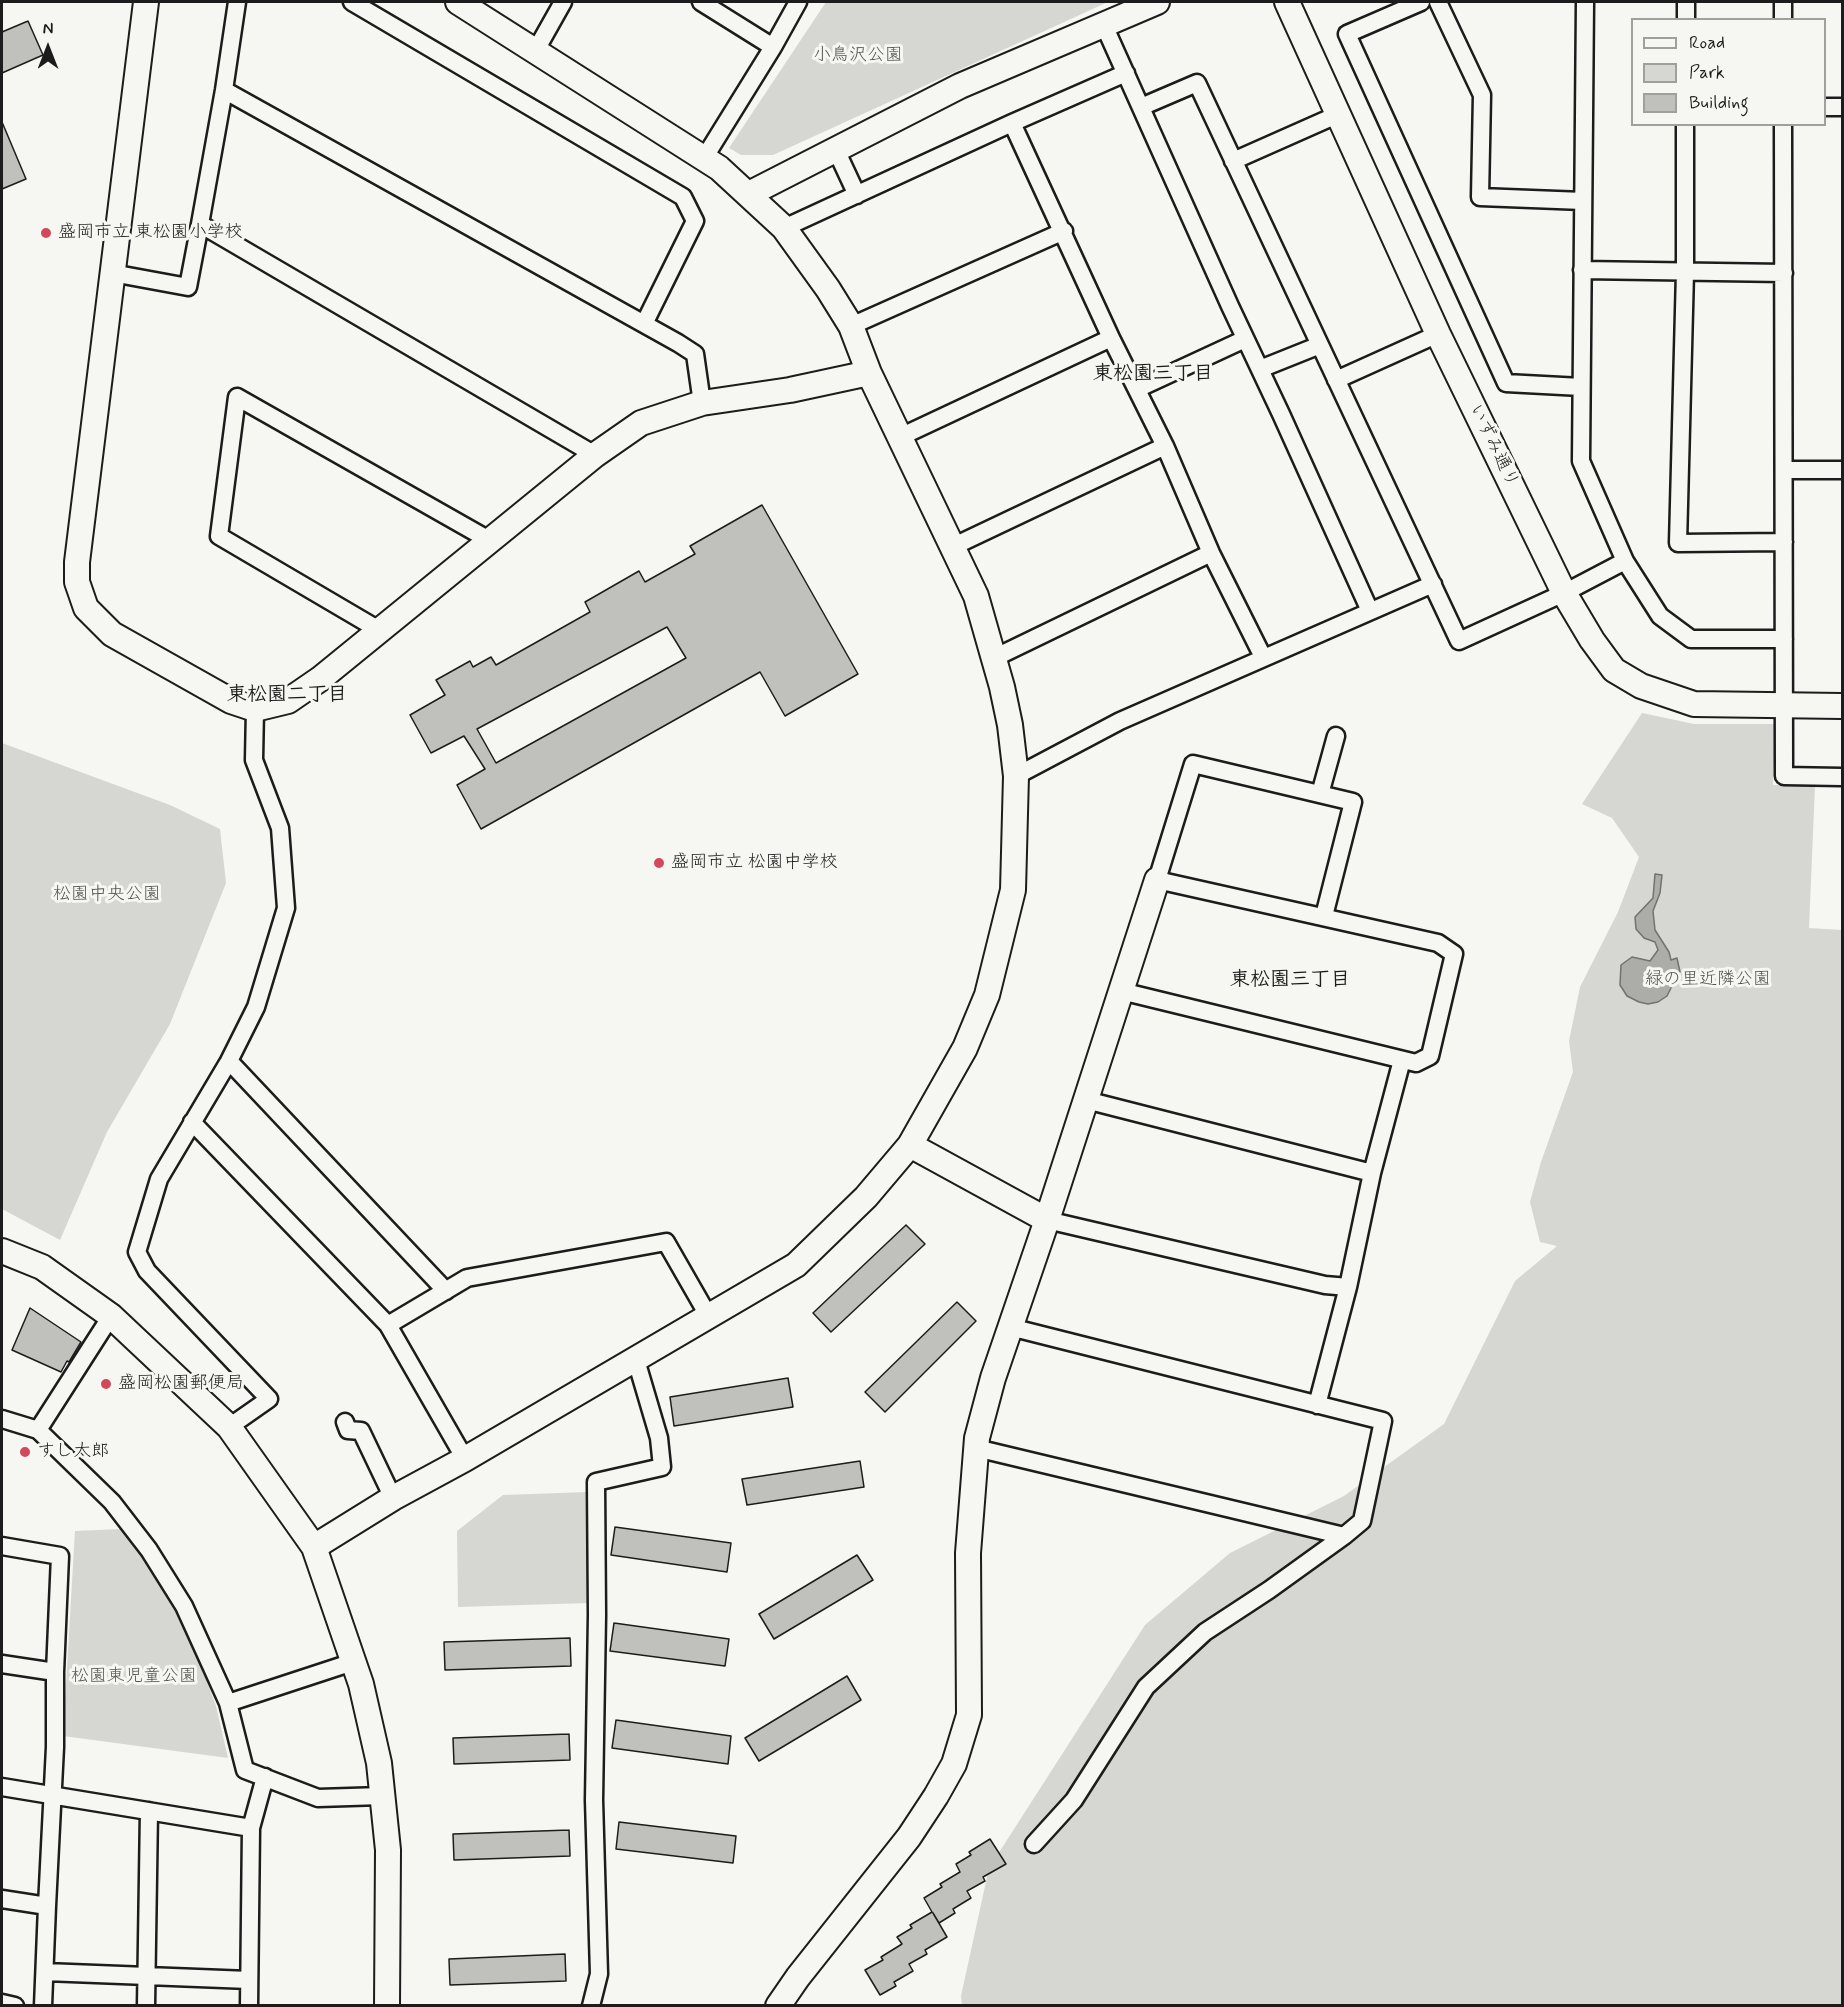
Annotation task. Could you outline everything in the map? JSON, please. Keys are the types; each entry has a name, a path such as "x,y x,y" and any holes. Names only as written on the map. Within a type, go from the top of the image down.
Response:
{"street":[{"path":"146,2 76,562 77,582 86,608 112,634 231,700 255,709 288,700 320,679 595,455 641,423 702,403 789,390 869,373"},
{"path":"112,273 188,287 224,90 237,2"},
{"path":"352,2 683,197 695,221 644,324"},
{"path":"314,1546 796,1265 866,1197 910,1145 965,1048 987,995 1013,890 1016,776 1010,725 976,596 869,373 851,326 828,289 784,228 719,168 703,160 536,50 458,2"},
{"path":"536,50 563,2"},
{"path":"701,2 773,47"},
{"path":"703,160 798,2"},
{"path":"749,194 960,86 1103,23 1157,2"},
{"name":"いずみ通り","path":"1287,2 1438,334 1564,593 1592,640 1614,670 1641,686 1694,704 1842,706"},
{"path":"1421,2 1347,34 1506,383 1581,387"},
{"path":"1438,2 1482,95 1480,197 1583,201"},
{"path":"1585,2 1581,461 1625,561 1660,616 1691,639 1784,639"},
{"path":"1686,2 1686,18"},
{"path":"1783,2 1783,18"},
{"path":"1103,23 1370,611"},
{"path":"784,228 1126,73"},
{"path":"1141,107 1197,83 1460,641 1564,593 1625,561"},
{"path":"224,90 695,354 702,403"},
{"path":"1826,107 1842,107"},
{"path":"1233,161 1339,114"},
{"path":"1012,123 1064,231 1111,338 1165,446 1211,553 1263,657"},
{"path":"1685,126 1678,543 1784,542"},
{"path":"1783,126 1784,776 1842,777"},
{"path":"836,150 857,195"},
{"path":"200,224 595,455"},
{"path":"851,326 1064,231"},
{"path":"1582,270 1784,273"},
{"path":"1336,380 1438,334"},
{"path":"900,437 1111,338"},
{"path":"1137,389 1245,339"},
{"path":"1260,369 1320,345"},
{"path":"379,630 219,536 237,397 489,540"},
{"path":"952,547 1165,446"},
{"path":"1784,470 1842,470"},
{"path":"994,658 1211,553"},
{"path":"1016,776 1120,721 1433,585"},
{"path":"229,1427 268,1399 147,1271 137,1252 159,1179 229,1061 256,1007 286,908 280,828 254,760 255,709"},
{"path":"1320,794 1336,736"},
{"path":"778,2006 798,1977 909,1837 954,1764 969,1715 968,1553 977,1438 993,1378 1047,1220 1193,764 1353,802 1324,916"},
{"path":"1121,990 1416,1063 1430,1056 1454,954 1438,943 1157,880"},
{"path":"1317,1405 1348,1287 1372,1173 1402,1060"},
{"path":"229,1061 446,1291"},
{"path":"1086,1100 1372,1173"},
{"path":"192,1122 388,1324 465,1460"},
{"path":"910,1145 1047,1220 1325,1285 1348,1287"},
{"path":"388,1324 467,1278 666,1242 709,1317"},
{"path":"2,1251 42,1267 111,1316 229,1427 314,1546 361,1684 379,1763 388,1850 387,2006"},
{"path":"38,1430 111,1316"},
{"path":"1010,1327 1383,1421 1362,1521 1269,1590 1205,1632 1146,1688 1074,1800 1034,1844"},
{"path":"591,2006 599,1974 594,1800 597,1615 596,1482 662,1467 659,1438 636,1360"},
{"path":"2,1419 38,1430 112,1502 149,1550 184,1606 228,1703 245,1770 318,1798 382,1796"},
{"path":"345,1422 348,1430 361,1431 393,1498"},
{"path":"976,1448 1344,1536"},
{"path":"2,1546 60,1556 44,2006"},
{"path":"228,1703 353,1662"},
{"path":"2,1664 55,1672"},
{"path":"249,2006 251,1828 265,1777"},
{"path":"2,1787 251,1828"},
{"path":"146,2006 149,1811"},
{"path":"2,1899 47,1906"},
{"path":"45,1972 249,1980"},
{"path":"2,2003 15,2006"}],"green space":[{"name":"小鳥沢公園","path":"826,2 1108,2 773,155 741,155 729,148"},
{"name":"緑の里近隣公園","path":"1642,713 1694,724 1775,724 1773,785 1815,786 1809,928 1842,930 1842,2005 962,2006 961,1996 989,1868 1145,1625 1230,1553 1344,1496 1444,1424 1515,1281 1557,1246 1540,1242 1530,1202 1541,1162 1573,1072 1569,1041 1580,987 1618,912 1639,857 1612,818 1582,804"},
{"name":"松園中央公園","path":"2,743 170,805 220,829 226,883 170,1024 107,1132 60,1240 2,1209"},
{"path":"588,1492 588,1603 458,1607 457,1531 503,1495"},
{"name":"松園東児童公園","path":"121,1529 168,1592 193,1643 216,1706 228,1758 63,1736 75,1531"}],"shaded area":[{"path":"1655,874 1662,875 1660,893 1653,911 1655,930 1669,952 1671,960 1677,958 1680,972 1672,973 1672,986 1667,996 1658,1002 1648,1004 1627,996 1620,985 1621,965 1632,957 1650,961 1658,950 1655,942 1644,938 1636,929 1635,917 1653,898"}],"building":[{"path":"28,21 43,55 2,73 2,32"},
{"path":"2,122 26,179 2,189"},
{"path":"762,505 858,674 785,716 760,672 481,829 457,785 485,769 464,736 431,753 410,715 445,695 436,680 470,661 473,667 491,657 496,665 590,612 585,602 639,571 645,582 695,554 690,546","holes":["667,627 686,658 496,763 477,729"]},
{"path":"906,1225 925,1244 831,1332 813,1313"},
{"path":"957,1302 976,1321 885,1412 865,1392"},
{"path":"30,1308 81,1342 61,1372 12,1350"},
{"path":"788,1378 793,1407 674,1426 670,1397"},
{"path":"860,1461 864,1487 747,1505 742,1479"},
{"path":"615,1527 731,1543 727,1572 611,1555"},
{"path":"857,1555 873,1580 774,1639 759,1614"},
{"path":"614,1623 729,1639 725,1666 610,1651"},
{"path":"570,1638 571,1666 445,1670 444,1642"},
{"path":"847,1676 861,1700 759,1761 745,1738"},
{"path":"616,1720 731,1736 728,1764 612,1748"},
{"path":"569,1734 570,1760 454,1764 453,1738"},
{"path":"619,1822 736,1836 733,1863 616,1849"},
{"path":"569,1830 570,1856 454,1860 453,1834"},
{"path":"990,1839 1006,1864 983,1877 985,1881 967,1891 971,1898 953,1909 955,1913 939,1923 933,1913 947,1937 925,1950 927,1954 909,1964 913,1971 894,1982 896,1986 880,1995 865,1970 883,1960 881,1957 902,1944 897,1937 912,1928 910,1925 932,1912 924,1898 942,1887 940,1884 960,1872 956,1864 971,1855 969,1852"},
{"path":"565,1954 566,1981 450,1985 449,1959"}],"place":[{"name":"盛岡市立 東松園小学校","path":"46,233"},
{"name":"盛岡市立 松園中学校","path":"659,863"},
{"name":"盛岡松園郵便局","path":"106,1384"},
{"name":"すし太郎","path":"25,1452"}],"district":[{"name":"東松園三丁目","path":"1153,375"},
{"name":"東松園二丁目","path":"287,696"},
{"name":"東松園三丁目","path":"1290,981"}]}
